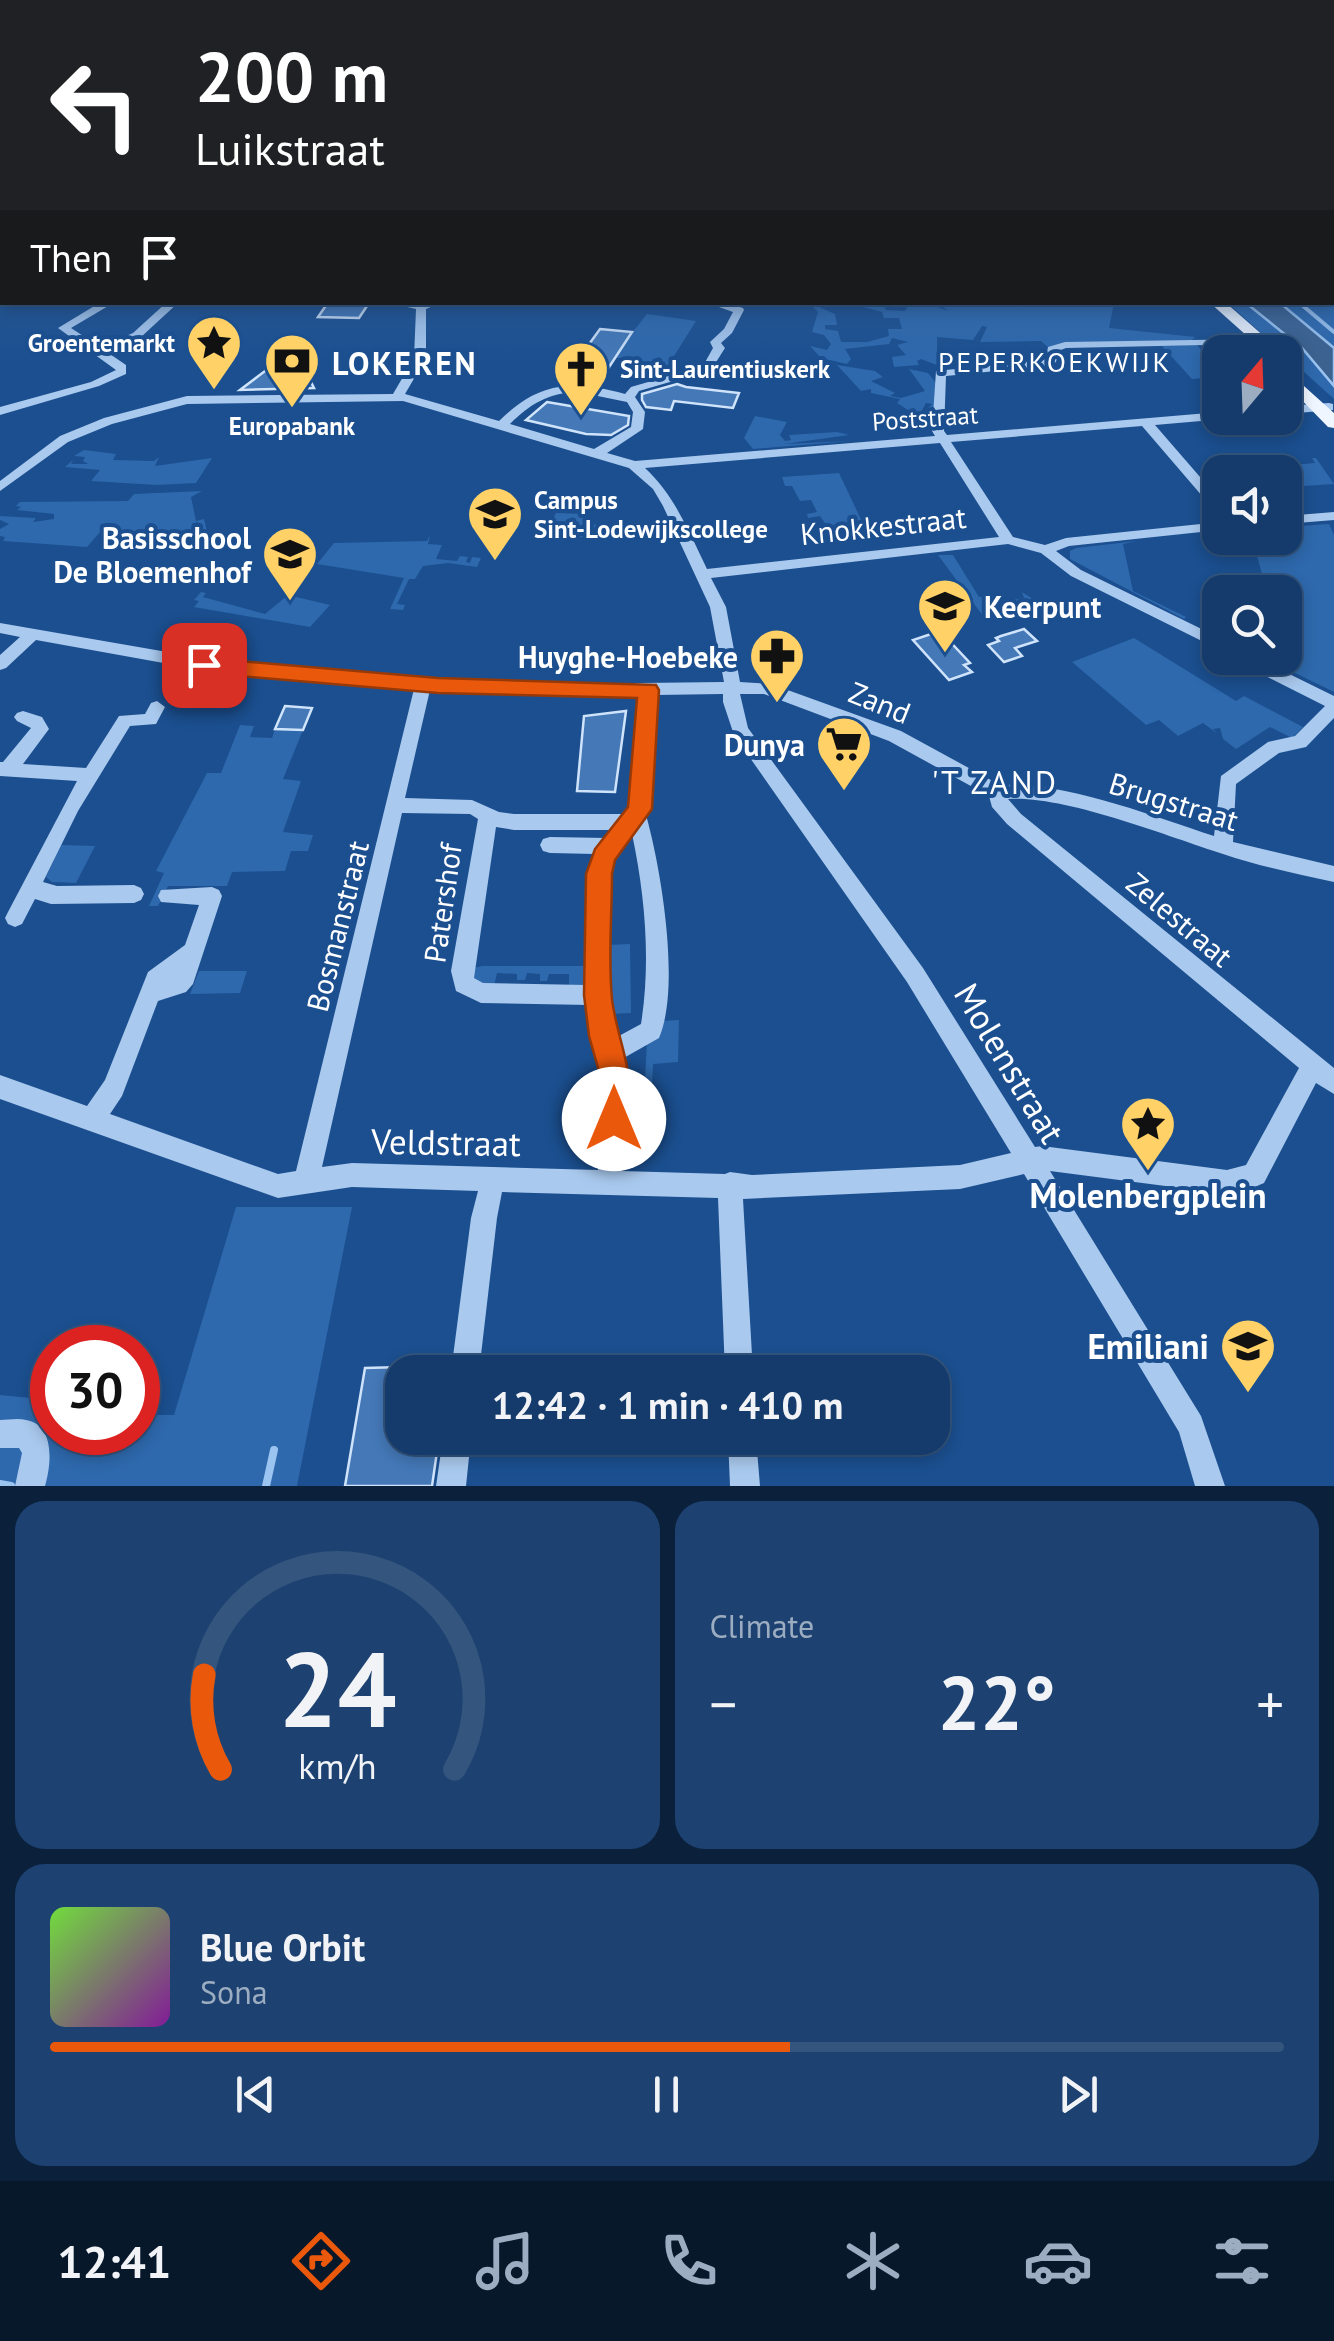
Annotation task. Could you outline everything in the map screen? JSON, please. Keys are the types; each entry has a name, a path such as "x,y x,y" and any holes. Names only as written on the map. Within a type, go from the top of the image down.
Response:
{"main road":[{"path":"1209,305 1244,335"},
{"path":"1219,305 1254,335"},
{"path":"1302,383 1329,413"},
{"path":"1302,389 1329,413"}],"street":[{"path":"0,411 76,390 122,372 122,367 64,325 91,316 106,305"},
{"path":"98,352 137,335 171,305"},
{"path":"409,305 428,305"},
{"path":"628,399 634,389 707,368 718,348 718,336 728,331 739,310 721,305"},
{"path":"397,396 420,358 421,307"},
{"path":"1202,346 1065,345 1052,349 1051,361 1046,364 940,373 938,432 1008,540 1046,550 1058,563 1202,636"},
{"path":"503,424 522,402 553,388 628,399 639,412 640,424 633,434 606,445 594,455"},
{"path":"0,487 64,439 180,401 397,396 634,465"},
{"path":"1302,411 1329,413"},
{"name":"Poststraat","path":"634,465 1202,418"},
{"path":"1146,424 1202,488"},
{"name":"Molenstraat","path":"634,465 658,487 670,506 718,607 734,716 751,749 915,976 1191,1426 1210,1486"},
{"path":"1302,519 1334,516"},
{"path":"1046,550 1066,542 1202,528"},
{"name":"Knokkestraat","path":"704,574 1008,540"},
{"name":"Zand","path":"0,628 219,667 424,684 771,690 878,728 998,792"},
{"path":"0,664 33,634"},
{"path":"1223,846 1227,781 1274,747 1300,742 1334,705 1277,675"},
{"name":"Bosmanstraat","path":"306,1182 424,684"},
{"path":"609,1180 616,1088 598,995 599,874 611,846 632,819 642,792 648,690"},
{"path":"15,918 91,775 125,720 154,714"},
{"path":"5,769 40,728 36,721 23,718"},
{"path":"5,769 91,775"},
{"name":"Brugstraat","path":"998,792 1014,790 1050,797 1334,874"},
{"name":"Zelestraat","path":"998,792 999,802 1014,819 1334,1082"},
{"name":"Patershof","path":"397,805 472,807 514,822 632,819"},
{"name":"Patershof","path":"488,815 462,971 464,984 481,993 598,995"},
{"path":"609,1054 651,1030 657,1004 648,853 632,819"},
{"path":"550,845 611,846"},
{"path":"29,890 49,891 52,895 134,894"},
{"path":"92,1120 114,1088 150,994 178,984 188,971 212,896 168,896"},
{"path":"1026,1158 1242,1181 1255,1174 1312,1066"},
{"name":"Veldstraat","path":"0,1087 278,1186 352,1175 752,1187 960,1177 1026,1158"},
{"path":"467,1355 484,1218 494,1179"},
{"path":"730,1184 738,1355"},
{"path":"0,1434 26,1434 36,1445 39,1460 30,1486"},
{"path":"451,1486 455,1455"},
{"path":"743,1455 745,1486"}],"shaded area":[{"path":"811,305 833,306 819,307 835,314 837,325 825,325 825,329 838,331 841,342 867,342 889,336 888,329 902,329 899,318 884,318 882,312 859,306 884,305 886,310 905,311 909,305 933,305 948,311 940,305 1114,305 1109,328 1195,337 1191,341 1049,348 1041,341 980,342 987,327 982,326 973,340 937,337 937,365 921,359 917,361 919,365 894,367 892,357 906,355 897,345 908,342 892,338 889,344 845,349 851,359 847,364 821,358 810,346 827,350 831,344 824,335 812,332 818,312"},
{"path":"1230,305 1248,305 1286,335 1263,335"},
{"path":"1248,305 1282,305 1334,348 1334,386 1302,348 1302,335 1286,335"},
{"path":"1282,305 1334,305 1334,348"},
{"path":"647,314 696,321 662,375 620,369 625,359 613,357"},
{"path":"1197,345 1202,351 1202,378 1192,379 1162,346"},
{"path":"1302,348 1334,386 1334,399 1302,370"},
{"path":"837,365 875,371 883,377 871,381 895,393 890,396 901,398 925,391 909,369 928,373 936,383 933,429 917,431 914,425 924,423 928,414 924,412 932,404 926,403 921,412 911,412 897,403 900,399 871,393 871,389 861,391"},
{"path":"755,416 787,422 780,435 785,441 791,440 789,435 849,435 784,444 851,441 753,449 744,438"},
{"path":"84,450 116,454 113,460 154,461 159,457 155,466 212,458 196,483 91,481 100,470 65,467 73,460 71,464 88,464 83,461 85,457 74,456"},
{"path":"1312,458 1316,458 1334,484 1302,486 1302,464 1315,463"},
{"path":"839,473 865,528 831,532 820,516 808,518 807,514 817,512 811,500 800,501 782,477"},
{"path":"202,491 191,497 196,521 204,519 207,531 198,522 192,524 193,532 153,550 137,540 131,543 101,531 87,547 3,541 5,537 0,536 0,529 9,524 0,516 36,518 33,522 54,519 54,514 17,510 20,502 128,501 134,494"},
{"path":"556,513 588,514 587,524 602,525 600,538 532,535 537,523 551,523"},
{"path":"1329,524 1334,535 1334,692 1299,675 1302,575 1262,575 1257,555 1302,555 1302,526"},
{"path":"430,535 428,544 442,545 436,559 457,561 460,556 468,557 466,562 470,563 472,557 481,558 477,567 448,563 423,566 415,579 409,579 397,604 405,605 403,610 390,609 404,578 317,564 334,543 427,541"},
{"path":"1137,541 1123,544 1133,591 1184,619 1070,559 1070,551 1076,548"},
{"path":"938,555 953,555 979,597 988,596 993,603 1024,598 1022,592 1033,599 983,616"},
{"path":"201,592 206,593 203,597 265,614 288,595 330,605 310,627 194,607"},
{"path":"1134,638 1236,701 1244,696 1303,727 1292,738 1270,727 1236,749 1223,739 1220,728 1213,729 1218,734 1203,723 1178,736 1159,720 1146,725 1072,662"},
{"path":"240,725 254,726 250,737 272,738 275,729 303,730 283,779 301,781 283,832 313,835 308,851 291,851 285,871 232,872 227,886 168,886 158,906 149,906 164,873 156,871 207,773 221,773"},
{"path":"61,845 95,846 76,883 52,882 46,877"},
{"path":"630,944 631,1013 609,1014 607,945"},
{"path":"585,948 594,948 585,985 569,987 569,974 549,974 547,981 540,981 540,974 527,973 525,980 517,980 517,974 497,973 494,986 473,981 472,968 483,966 584,966"},
{"path":"199,971 247,971 240,993 190,994"},
{"path":"679,1020 678,1062 653,1064 649,1150 641,1149 647,1042 663,1021"},
{"path":"236,1207 352,1207 297,1486 0,1486 0,1395 30,1398 30,1455 160,1455 160,1415 174,1415"}],"building":[{"path":"326,305 368,305 359,318 318,317"},
{"path":"600,329 632,332 600,381 566,376"},
{"path":"265,371 310,380 314,388 240,390"},
{"path":"677,384 739,393 733,408 674,401 671,410 646,407 642,394"},
{"name":"Sint-Laurentiuskerk","path":"547,402 629,416 628,425 611,435 586,434 526,420"},
{"path":"1024,629 1037,641 1015,648 1022,656 1004,662 988,645 999,641 996,638"},
{"name":"Keerpunt","path":"940,631 970,663 964,665 972,672 949,680 913,640"},
{"path":"285,706 312,708 303,730 275,729"},
{"path":"626,711 615,792 577,791 584,716"},
{"path":"385,1367 385,1455 437,1455 432,1486 345,1486 365,1368"}],"waterway":[{"path":"1302,305 1334,332"},
{"path":"266,1486 274,1450"},
{"path":"0,1484 11,1486"}],"place":[{"name":"Groentemarkt","path":"214,392"},
{"name":"Europabank","path":"292,410"},
{"name":"Sint-Laurentiuskerk","path":"581,418"},
{"name":"Campus Sint-Lodewijkscollege","path":"495,563"},
{"name":"Basisschool De Bloemenhof","path":"290,603"},
{"name":"Keerpunt","path":"945,655"},
{"name":"Huyghe-Hoebeke","path":"777,705"},
{"name":"Dunya","path":"844,793"},
{"name":"Molenbergplein","path":"1148,1173"},
{"name":"Emiliani","path":"1248,1395"}],"district":[{"name":"PEPERKOEKWIJK","path":"1055,361"},
{"name":"LOKEREN","path":"405,363"},
{"name":"'T ZAND","path":"995,782"}],"route":[{"path":"204,665 438,686 648,690 640,809 604,856 599,874 598,995 603,1036 615,1075 614,1119"}]}
